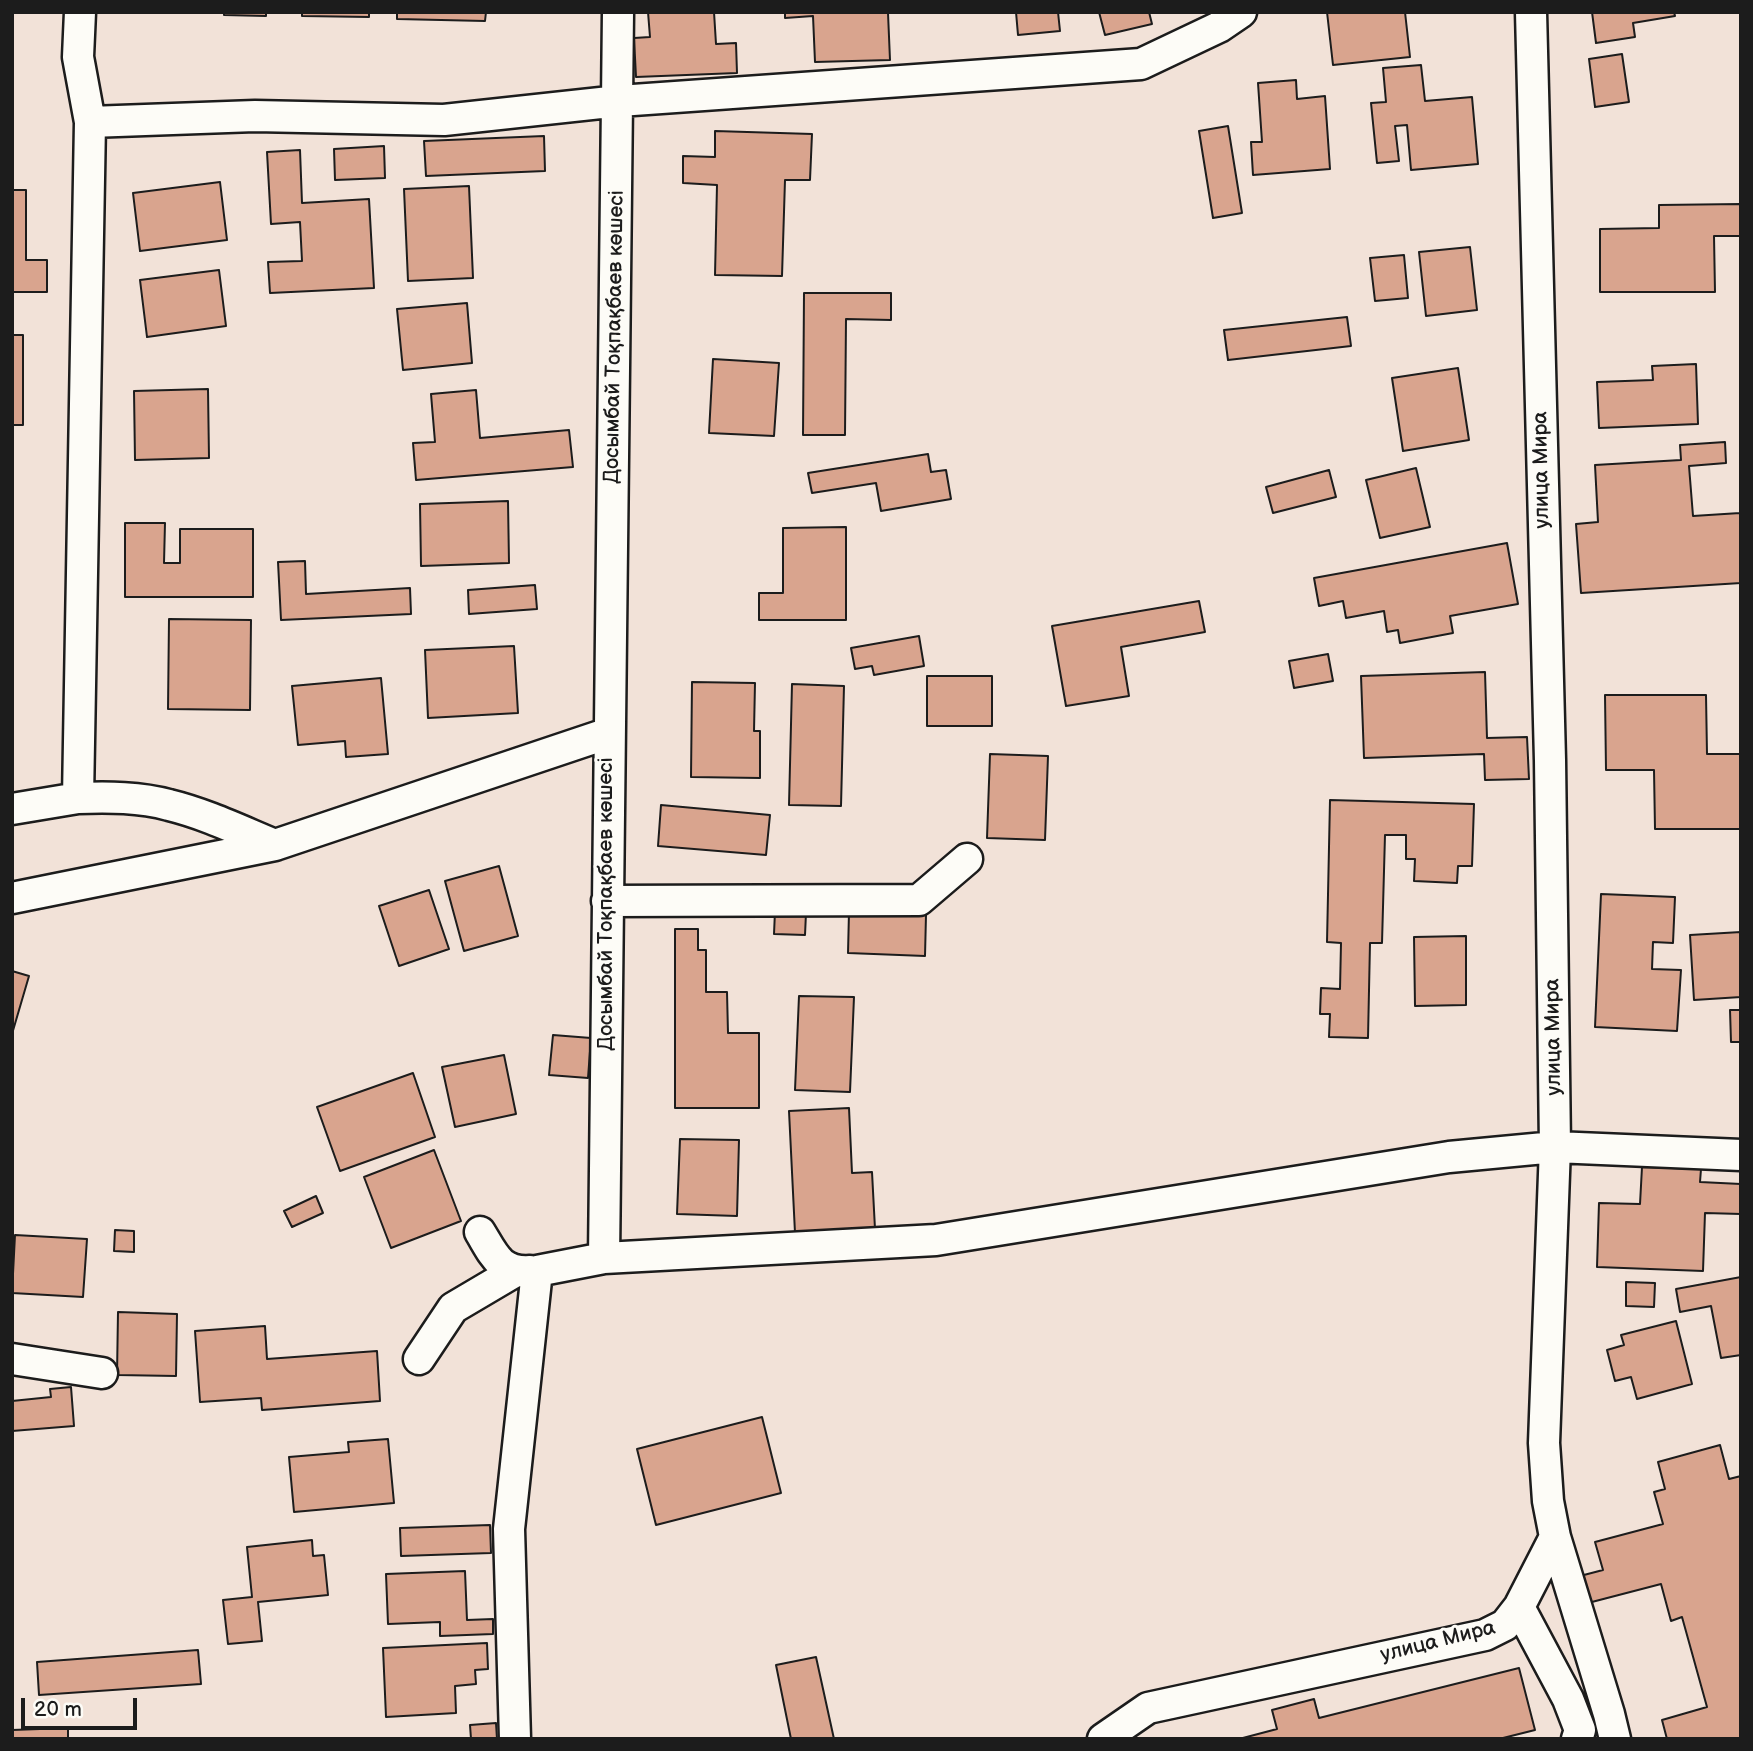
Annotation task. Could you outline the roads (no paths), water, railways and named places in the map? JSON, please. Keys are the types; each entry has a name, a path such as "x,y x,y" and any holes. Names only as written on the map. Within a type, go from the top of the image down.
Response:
{"street":[{"path":"78,798 90,122 78,57 80,12"},
{"name":"Досымбай Тоқпақбаев көшесі","path":"604,1258 618,12"},
{"path":"90,122 255,116 444,120 618,101 1142,64 1219,27 1241,12"},
{"name":"улица Мира","path":"1102,1739 1148,1708 1485,1635 1505,1625 1519,1607 1555,1537 1548,1501 1544,1443 1555,1147 1550,760 1531,12"},
{"path":"12,898 275,845 608,733"},
{"path":"12,809 78,798 123,797 169,805 275,845"},
{"path":"607,901 919,900 967,859"},
{"path":"419,1359 453,1308 525,1271 604,1258 936,1240 1449,1157 1555,1147 1741,1155"},
{"path":"480,1232 496,1259 525,1271"},
{"path":"515,1739 509,1529 525,1271"},
{"path":"12,1359 102,1373"},
{"path":"1555,1537 1615,1739"},
{"path":"1519,1607 1568,1699 1580,1730 1577,1739"}]}
